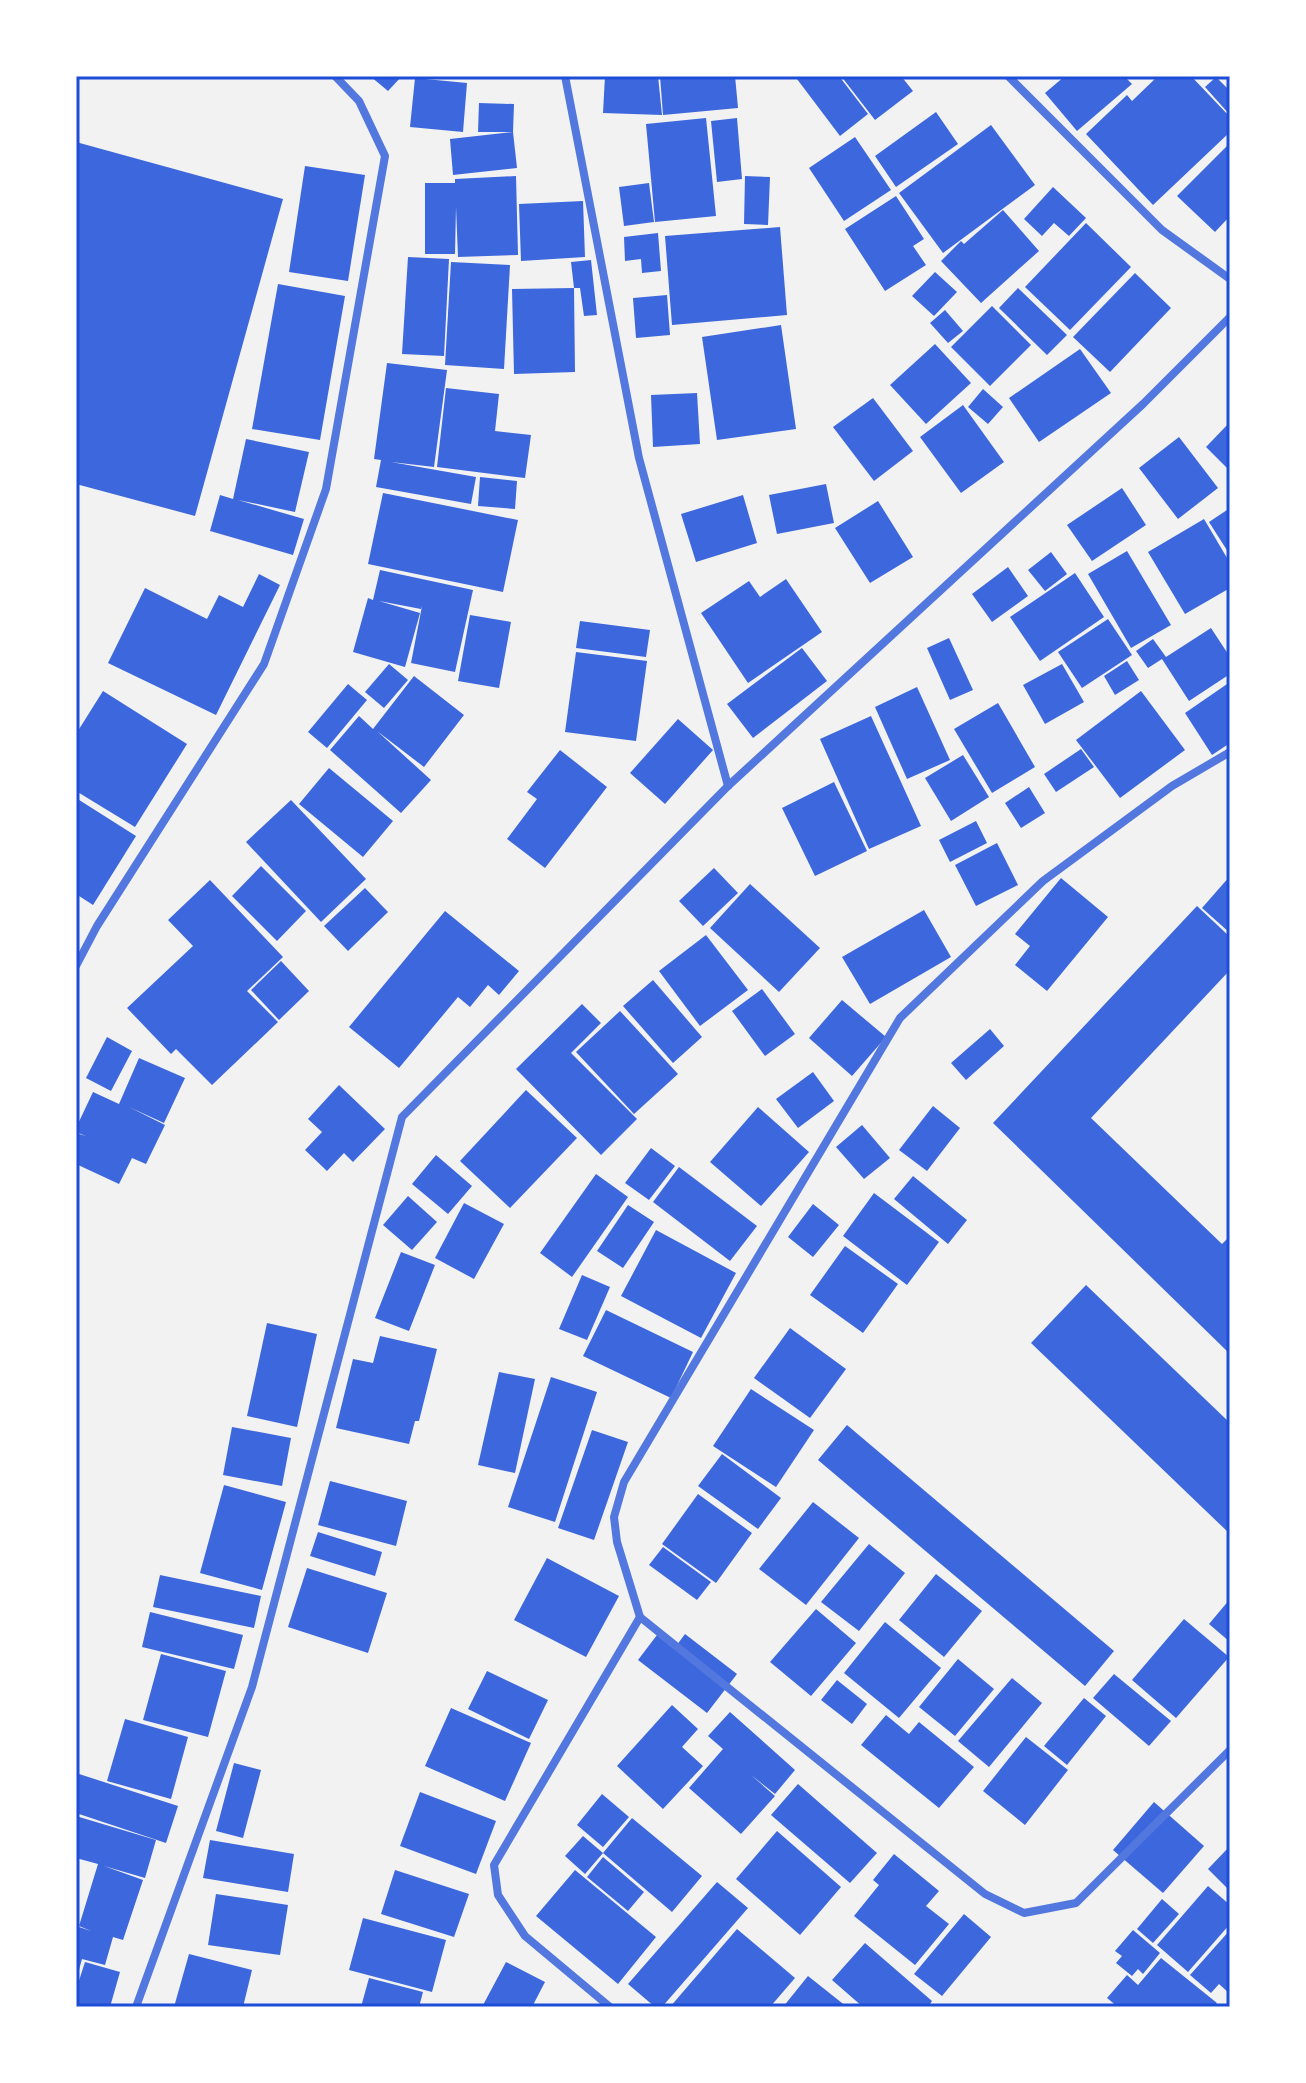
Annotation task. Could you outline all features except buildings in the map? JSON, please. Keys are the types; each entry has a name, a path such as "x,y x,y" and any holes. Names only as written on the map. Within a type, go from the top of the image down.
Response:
{"street":[{"path":"76,966 97,926 264,664 326,489 385,156 359,101 335,76"},
{"path":"565,76 639,458 728,786"},
{"path":"1008,76 1162,230 1230,279"},
{"path":"136,2007 252,1687 402,1117 728,786 1143,404 1230,317"},
{"path":"1230,752 1172,786 1043,881 900,1018 624,1482 614,1517 640,1617 985,1894 1024,1913 1076,1903 1230,1750"},
{"path":"610,2007 525,1936 498,1895 494,1865 640,1617"}]}
